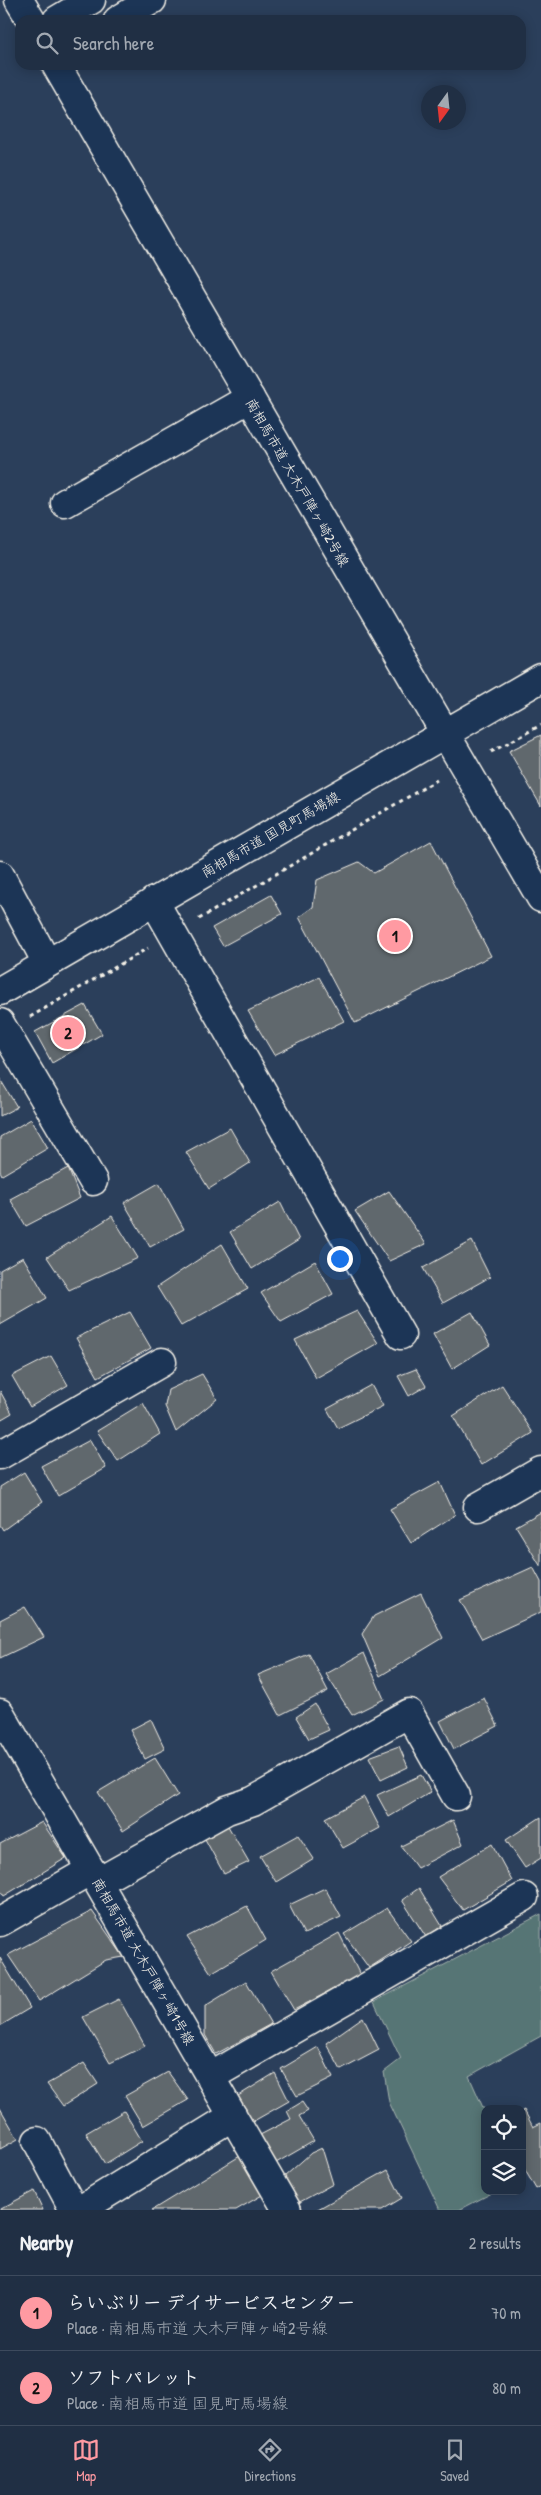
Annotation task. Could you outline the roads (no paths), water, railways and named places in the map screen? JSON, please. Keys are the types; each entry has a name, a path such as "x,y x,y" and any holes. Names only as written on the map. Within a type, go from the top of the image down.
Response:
{"street":[{"path":"19,0 28,15"},
{"path":"66,15 91,0"},
{"path":"126,15 152,0"},
{"name":"南相馬市道 大木戸陣ヶ崎2号線","path":"59,70 541,898"},
{"path":"65,503 250,398"},
{"name":"南相馬市道 国見町馬場線","path":"0,991 541,678"},
{"path":"0,875 48,963"},
{"path":"154,901 401,1335"},
{"path":"2,1027 93,1181"},
{"path":"0,1455 162,1362"},
{"path":"478,1507 541,1471"},
{"name":"南相馬市道 大木戸陣ヶ崎1号線","path":"0,1713 287,2210"},
{"path":"0,1922 227,1810 253,1801 409,1713 456,1796"},
{"path":"210,2077 524,1897"},
{"path":"80,2210 233,2116"},
{"path":"37,2141 74,2210"}],"place":[{"name":"らいぶりー デイサービスセンター","path":"395,936"},
{"name":"ソフトパレット","path":"68,1033"}]}
